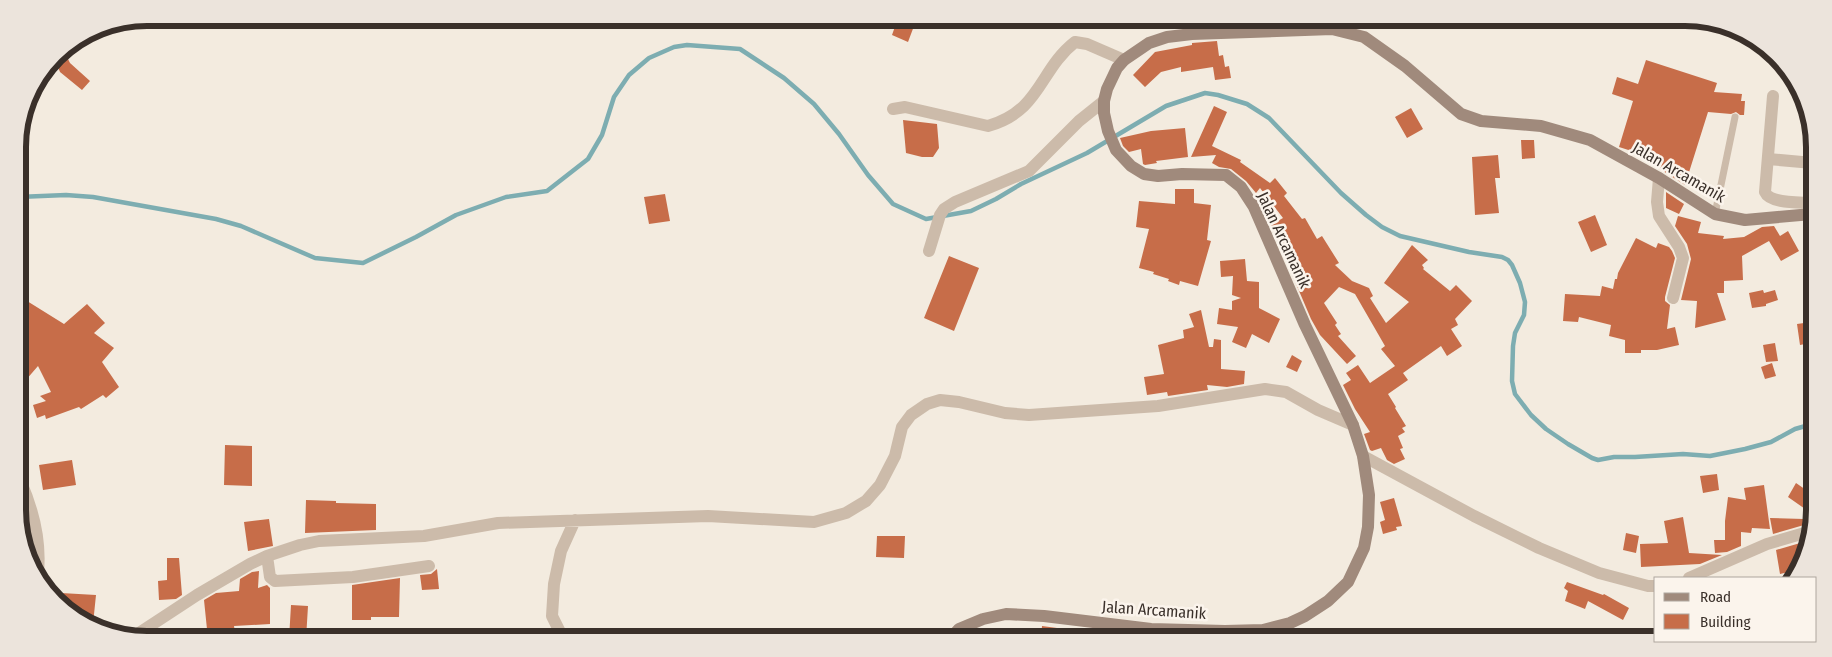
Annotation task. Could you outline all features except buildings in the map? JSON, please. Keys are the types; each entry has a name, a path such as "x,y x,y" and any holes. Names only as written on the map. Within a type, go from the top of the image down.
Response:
{"street":[{"name":"Jalan Arcamanik","path":"1252,630 1263,630 1290,623 1306,616 1328,602 1344,587 1356,568 1364,548 1368,527 1369,496 1363,456 1353,425 1305,325 1254,207 1241,187 1226,175 1190,174 1158,176 1144,174 1131,166 1116,150 1104,113 1104,101 1112,79 1124,60 1149,43 1167,37 1332,29 1364,37 1405,66 1461,114 1481,121 1540,126 1590,140 1659,178 1715,214 1745,220 1806,215"},
{"path":"893,108 905,107 988,126 1000,123 1015,115 1027,104 1066,49 1075,42 1087,44 1124,60"},
{"path":"1773,96 1765,192 1773,200 1806,202"},
{"path":"929,251 940,215 944,209 954,202 1029,171 1079,121 1104,101"},
{"path":"1768,158 1806,162"},
{"path":"1659,178 1656,202 1659,216 1679,246 1683,258 1673,298"},
{"path":"143,631 231,574 267,556 319,541 424,536 498,523 708,516 814,522 846,513 866,501 880,485 895,456 902,427 911,415 927,404 940,400 958,402 1004,413 1029,415 1158,406 1266,388 1286,392 1318,410 1353,425"},
{"path":"1363,456 1474,516 1540,548 1599,573 1654,586"},
{"path":"26,496 34,518 38,543 38,561"},
{"path":"559,631 552,616 554,584 561,551 575,520"},
{"path":"1691,577 1767,544 1804,533"},
{"path":"267,556 270,577 275,581 353,576 429,566"},
{"name":"Jalan Arcamanik","path":"958,630 983,619 1006,614 1044,616 1151,629 1200,630"}],"lane":[{"path":"1715,214 1735,117"}],"waterway":[{"path":"27,197 66,195 93,197 216,219 241,226 315,258 363,263 456,215 506,197 547,191 588,159 602,135 614,97 629,75 649,58 674,47 687,45 740,49 784,78 814,104 839,134 868,175 893,204 926,219 971,211 1021,184 1087,153 1166,106 1205,93 1247,104 1269,118 1341,193 1382,227 1400,236 1469,252 1502,257 1508,260 1520,283 1525,302 1524,315 1515,333 1513,346 1512,381 1515,394 1531,415 1546,429 1592,458 1598,460 1614,457 1683,454 1710,456 1771,442 1795,429 1806,426"}]}
